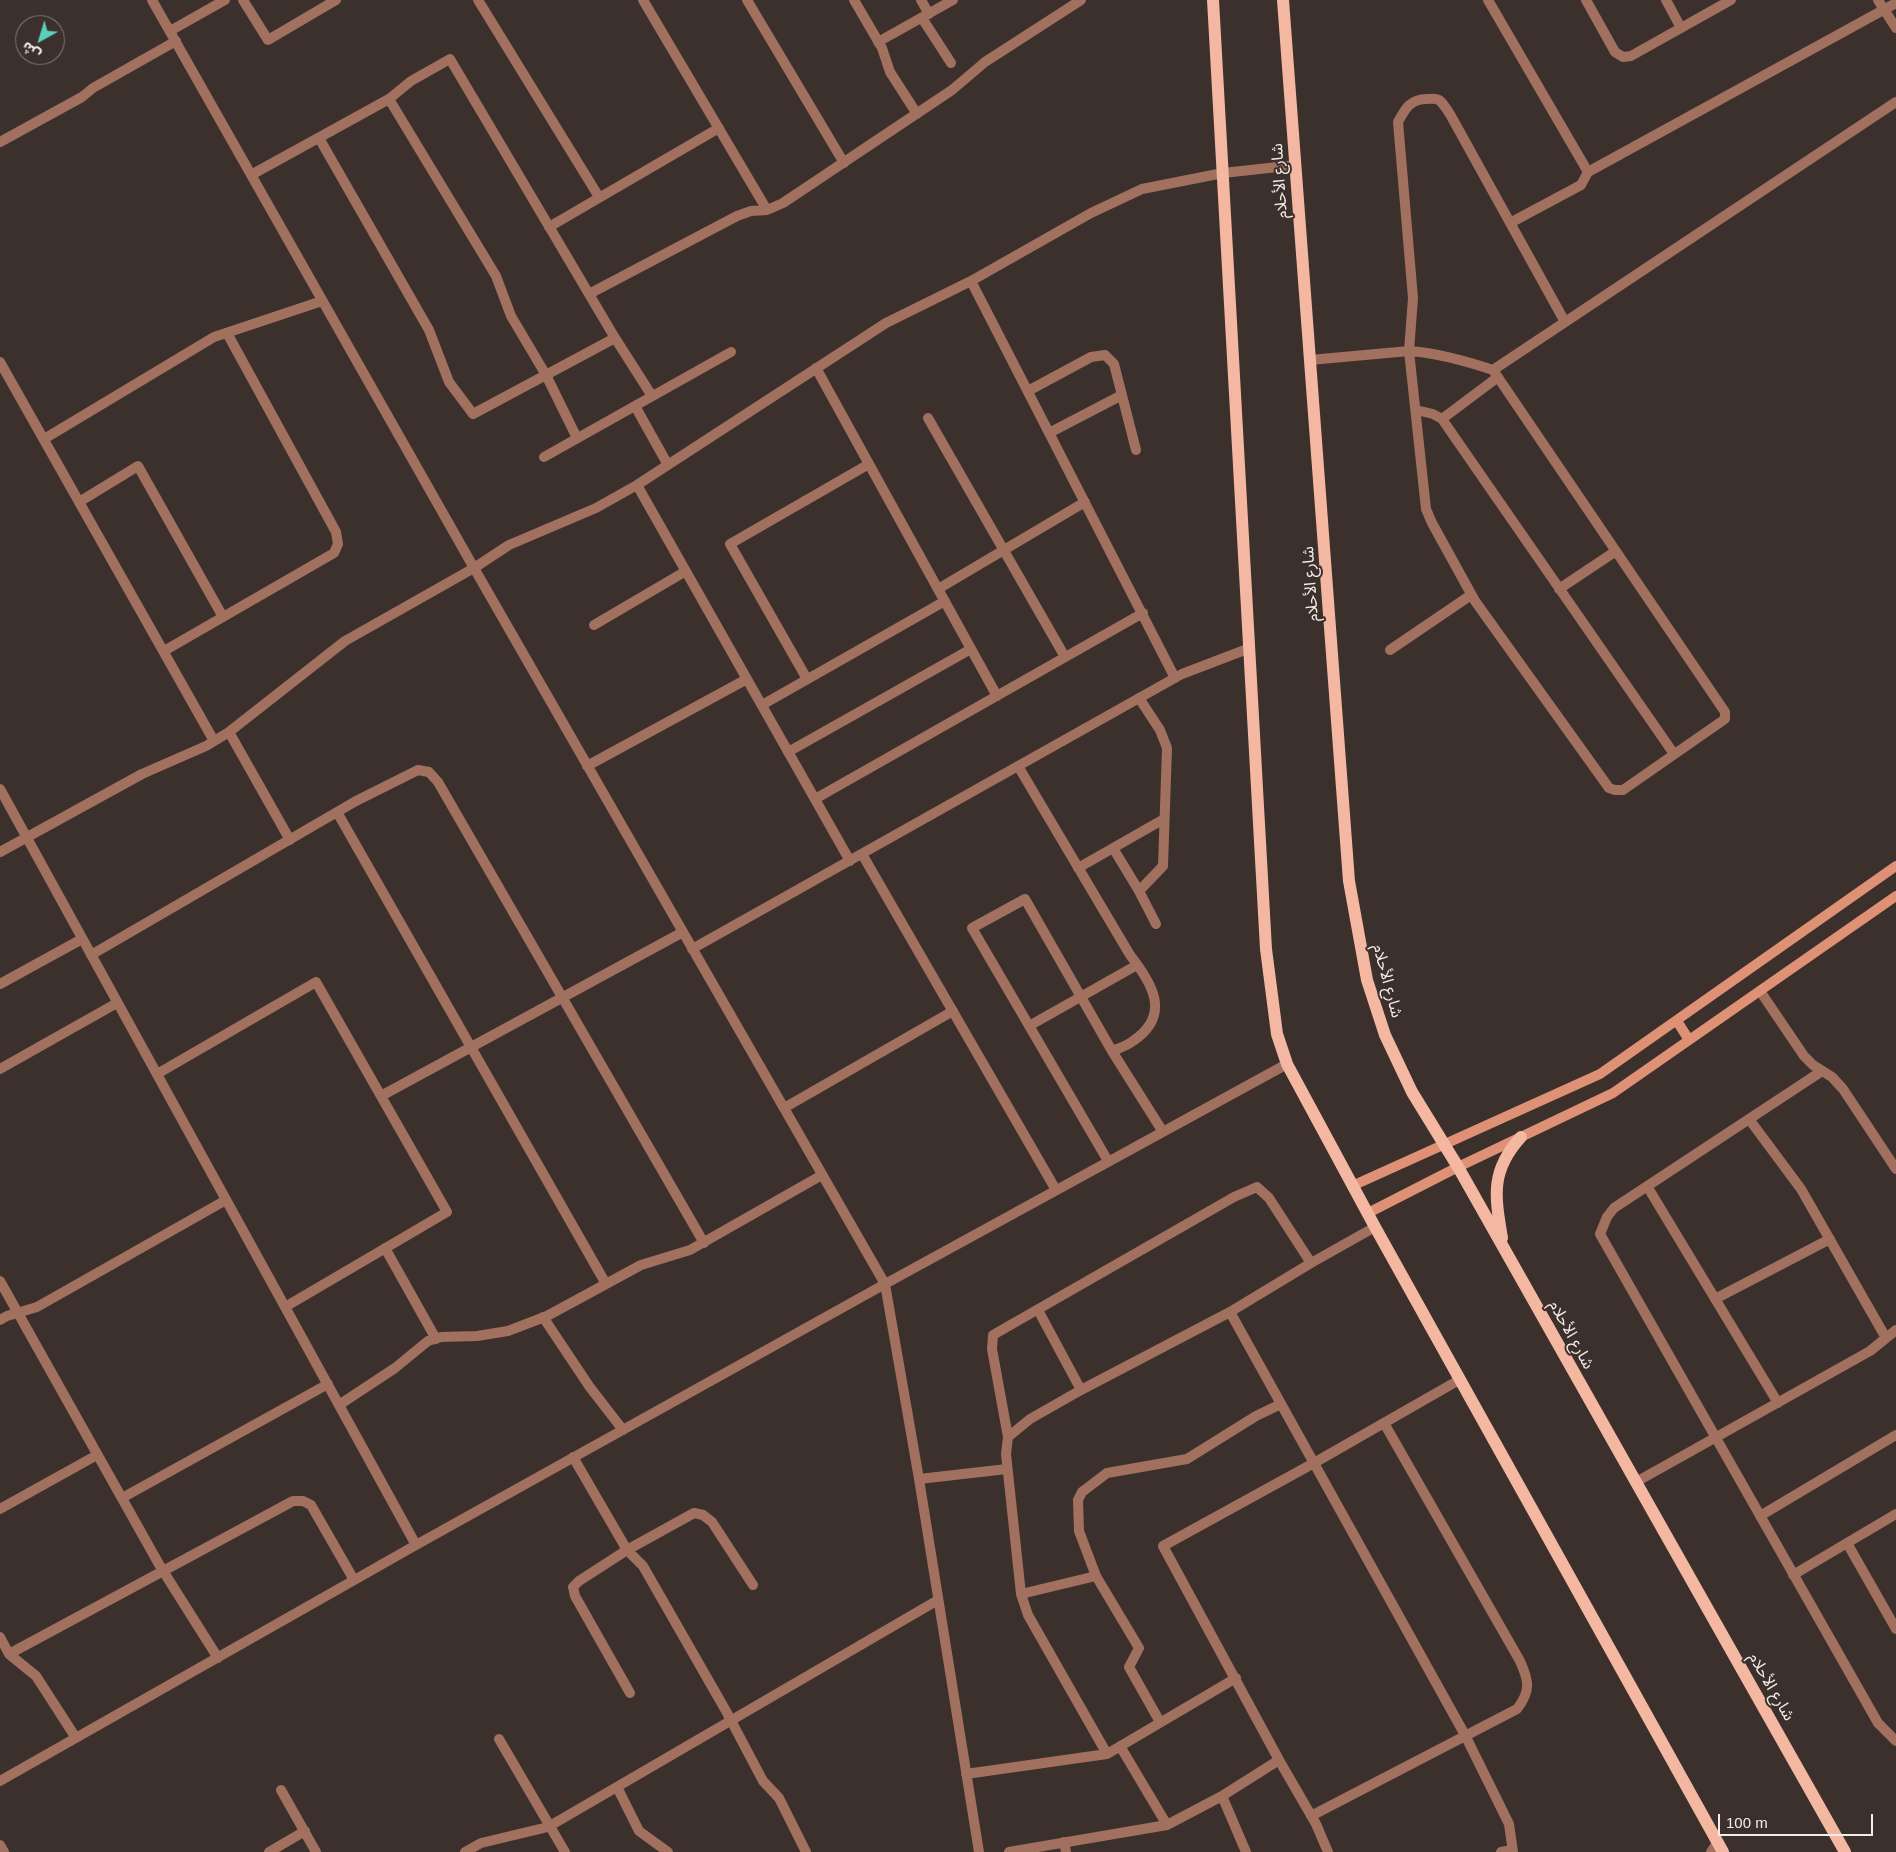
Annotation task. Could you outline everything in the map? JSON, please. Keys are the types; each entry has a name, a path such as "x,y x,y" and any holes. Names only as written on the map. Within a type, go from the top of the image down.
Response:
{"main road":[{"path":"1213,0 1266,949 1273,1008 1286,1064 1717,1849"},
{"name":"شارع الأحلام","path":"1283,0 1349,881 1367,980 1385,1035 1412,1092 1458,1167 1845,1852"},
{"path":"1352,1186 1600,1074 1896,866"},
{"path":"1368,1213 1458,1167 1613,1093 1896,896"},
{"path":"1677,1021 1689,1040"},
{"path":"1504,1248 1496,1200 1496,1184 1505,1159 1521,1137"}],"street":[{"path":"152,0 474,568 885,1284 919,1478 979,1852"},
{"path":"170,31 225,0"},
{"path":"243,0 268,40 336,0"},
{"path":"478,0 599,198"},
{"path":"643,0 767,210"},
{"path":"747,0 844,163"},
{"path":"854,0 878,42 890,72 917,114"},
{"path":"921,0 926,16 951,63"},
{"path":"878,42 953,0"},
{"path":"589,294 737,216 751,211 767,210 784,203 952,90 985,62 1081,0"},
{"path":"1488,0 1588,172"},
{"path":"1586,0 1615,52 1622,57 1631,56 1732,0"},
{"path":"1666,0 1681,28"},
{"path":"1878,0 1896,28"},
{"path":"1510,223 1581,185 1588,172 1896,3"},
{"path":"0,142 82,97 93,88 176,41"},
{"path":"251,175 389,99 411,81 450,59 615,338 652,396"},
{"path":"389,99 496,276 511,316 546,374 577,438"},
{"path":"1310,360 1409,351 1423,352 1464,361 1496,374 1725,712 1725,719 1623,790 1609,788 1471,595 1426,509 1409,351 1413,298 1398,122 1404,110 1412,102 1422,99 1437,99 1452,116 1565,322"},
{"path":"1442,419 1496,374 1565,322 1896,102"},
{"path":"549,227 719,128"},
{"path":"319,138 428,330 449,382 473,414 615,338"},
{"path":"0,852 142,774 214,741 229,732 345,641 510,546 596,508 637,485 886,323 971,280 1091,213 1142,189 1223,172 1296,165"},
{"path":"971,280 1175,678"},
{"path":"44,439 214,338 322,301"},
{"path":"164,651 334,553 338,544 336,532 227,333"},
{"path":"544,456 731,352"},
{"path":"1028,391 1091,357 1104,355 1114,364 1136,450"},
{"path":"0,362 214,741"},
{"path":"816,368 997,696"},
{"path":"1049,433 1122,395"},
{"path":"635,406 668,465"},
{"path":"1416,410 1433,414 1442,419 1674,754"},
{"path":"928,418 1065,658"},
{"path":"807,679 730,544 869,464"},
{"path":"79,502 138,466 223,617"},
{"path":"637,485 850,861"},
{"path":"938,589 1085,502"},
{"path":"1560,589 1616,551"},
{"path":"594,625 686,571"},
{"path":"1390,650 1471,595"},
{"path":"762,705 945,601"},
{"path":"815,799 1142,613"},
{"path":"692,949 1175,678 1250,648"},
{"path":"788,752 971,649"},
{"path":"588,766 747,679"},
{"path":"1139,698 1160,730 1166,748 1163,866 1139,891"},
{"path":"229,732 290,840"},
{"path":"1018,766 1130,955 1148,978 1154,994 1155,1015 1147,1029 1133,1042 1112,1051"},
{"path":"91,955 337,812 418,770 429,772 438,782 704,1243"},
{"path":"0,789 416,1544"},
{"path":"337,812 606,1284"},
{"path":"1078,868 1164,819"},
{"path":"1113,848 1156,924"},
{"path":"862,854 1056,1190"},
{"path":"1108,1161 972,928 1025,899 1112,1051 1162,1132"},
{"path":"381,1096 683,932"},
{"path":"0,984 82,939"},
{"path":"1029,1026 1137,965"},
{"path":"157,1074 316,982 448,1212 285,1306"},
{"path":"1760,990 1804,1056 1832,1077 1843,1089 1896,1168"},
{"path":"0,1069 117,1003"},
{"path":"784,1108 953,1012"},
{"path":"0,1781 416,1544 1286,1064"},
{"path":"1822,1071 1614,1208 1606,1217 1600,1234 1878,1722 1896,1741"},
{"path":"1749,1119 1801,1189 1886,1338"},
{"path":"340,1405 395,1368 428,1341 436,1338 477,1336 508,1331 543,1317 641,1265 690,1250 704,1243 822,1175"},
{"path":"1647,1186 1778,1403"},
{"path":"1107,1754 1028,1615 1021,1594 1007,1469 1008,1436 992,1349 993,1335 1234,1196 1257,1187 1269,1198 1311,1263"},
{"path":"0,1320 37,1307 226,1200"},
{"path":"1008,1436 1030,1419 1081,1390 1230,1312 1311,1263 1375,1228"},
{"path":"1715,1299 1830,1239"},
{"path":"385,1248 436,1338"},
{"path":"0,1281 163,1571 218,1658"},
{"path":"1038,1310 1081,1390"},
{"path":"1230,1312 1465,1735 1509,1824 1512,1851 1501,1852"},
{"path":"543,1317 589,1386 623,1430"},
{"path":"1636,1482 1870,1351 1896,1330"},
{"path":"1328,1852 1311,1816 1162,1546 1460,1380"},
{"path":"122,1498 328,1384"},
{"path":"1160,1722 1129,1667 1139,1648 1096,1576 1079,1531 1078,1500 1082,1492 1107,1473 1126,1468 1171,1463 1186,1459 1248,1421 1281,1404"},
{"path":"1311,1816 1517,1709 1525,1699 1528,1688 1525,1673 1515,1652 1384,1423"},
{"path":"1760,1516 1896,1435"},
{"path":"0,1509 98,1455"},
{"path":"573,1457 627,1550 643,1566 731,1720 763,1781 779,1798 806,1852"},
{"path":"919,1478 1007,1469"},
{"path":"9,1654 293,1501 303,1501 311,1505 354,1580"},
{"path":"630,1693 575,1596 573,1588 579,1581 627,1550 694,1513 703,1515 712,1522 753,1584"},
{"path":"1793,1575 1896,1514"},
{"path":"1847,1543 1896,1629"},
{"path":"1021,1594 1096,1576"},
{"path":"465,1852 481,1843 551,1826 938,1600"},
{"path":"0,1637 9,1654 36,1676 76,1738"},
{"path":"966,1774 1107,1754 1236,1678"},
{"path":"499,1739 565,1852"},
{"path":"1120,1746 1167,1825"},
{"path":"1009,1852 1065,1847 1167,1825 1222,1796 1279,1760"},
{"path":"617,1787 639,1831 668,1852"},
{"path":"281,1790 316,1852"},
{"path":"1222,1796 1246,1852"},
{"path":"269,1852 305,1831"},
{"path":"0,1844 4,1852"}]}
